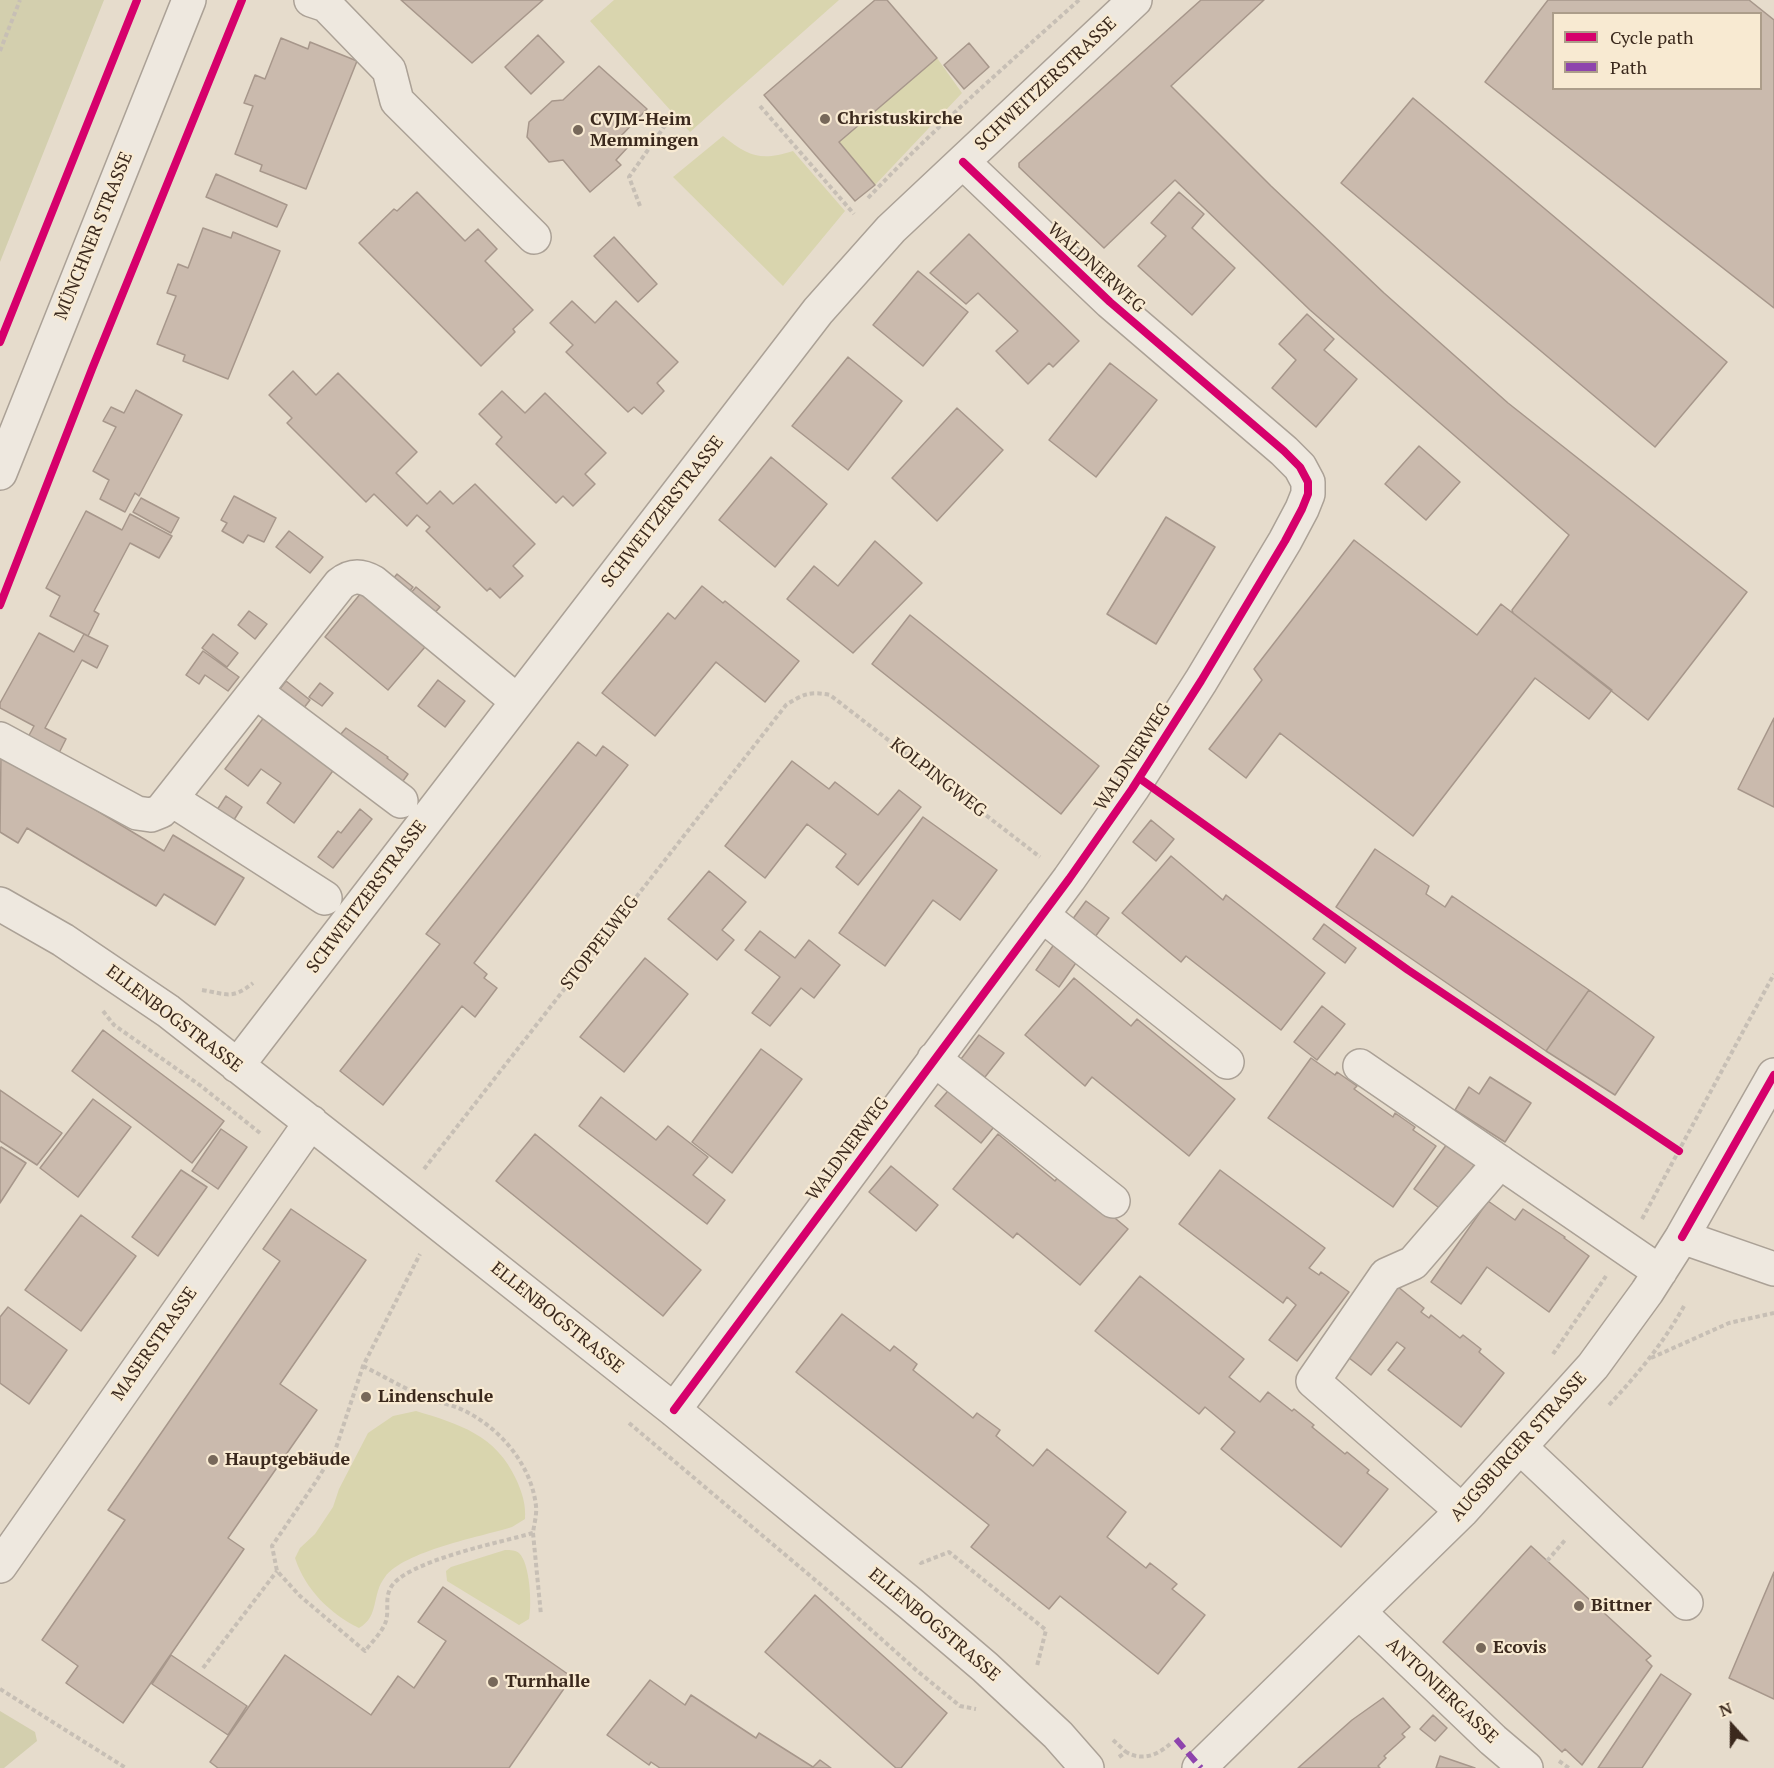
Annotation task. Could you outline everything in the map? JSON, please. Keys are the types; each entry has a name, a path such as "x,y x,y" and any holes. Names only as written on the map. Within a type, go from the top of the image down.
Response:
{"street":[{"name":"MÜNCHNER STRASSE","path":"0,473 189,0"},
{"path":"311,0 326,5 389,70 397,102 534,237"},
{"name":"SCHWEITZERSTRASSE","path":"237,1066 818,311 891,229 1135,0"},
{"name":"WALDNERWEG","path":"674,1410 1069,879 1135,784 1273,561 1308,494 1308,482 1300,467 1284,450 1110,302 963,162"},
{"path":"0,739 137,813 151,815 161,811 340,584 358,576 373,582 517,701"},
{"path":"256,692 401,801"},
{"path":"171,799 325,898"},
{"name":"ELLENBOGSTRASSE","path":"0,904 63,940 168,1011 310,1122 674,1410 985,1667 1058,1735 1100,1765"},
{"path":"1042,915 1227,1062"},
{"path":"934,1059 1113,1201"},
{"path":"1360,1066 1660,1272"},
{"name":"AUGSBURGER STRASSE","path":"1199,1768 1462,1511 1593,1366 1682,1238 1774,1075"},
{"name":"MASERSTRASSE","path":"0,1566 310,1122"},
{"path":"1462,1511 1313,1381 1386,1275 1413,1263 1500,1162"},
{"path":"1682,1238 1774,1269"},
{"path":"1520,1447 1686,1603"},
{"name":"ANTONIERGASSE","path":"1359,1612 1493,1740 1526,1768"}],"path":[{"path":"0,51 20,0"},
{"path":"760,106 854,214"},
{"path":"640,206 629,177 666,124"},
{"path":"1549,1359 1626,1248 1774,974"},
{"path":"101,1006 105,1016 114,1025 201,1086 289,1153"},
{"path":"411,1247 428,1260"},
{"path":"420,1254 363,1366 335,1451 272,1546 277,1571 300,1596 365,1651 386,1620 386,1605 390,1587 406,1573 431,1562 533,1533"},
{"path":"1648,1359 1729,1323 1774,1313"},
{"path":"363,1366 429,1399 457,1407 480,1420 502,1437 519,1458 533,1486 537,1509 533,1533 541,1615"},
{"path":"626,1421 827,1590 960,1706 982,1710"},
{"path":"203,1668 277,1571"},
{"path":"0,1689 126,1768"},
{"path":"1100,1765 1125,1752 1136,1758 1147,1757 1162,1751 1176,1739"}],"shaded area":[{"path":"0,0 104,0 0,262"},
{"path":"614,0 839,0 690,132 590,21"},
{"path":"937,58 962,93 875,185 839,142"},
{"path":"723,136 740,149 756,155 772,156 793,151 845,211 783,286 673,177"},
{"path":"416,1411 475,1433 498,1452 516,1479 524,1503 525,1519 512,1527 425,1552 395,1568 381,1584 370,1618 359,1628 338,1616 320,1599 305,1580 295,1558 300,1548 315,1534 333,1507 339,1489 368,1433 393,1416"},
{"path":"505,1550 519,1553 523,1558 528,1575 529,1619 519,1625 447,1581 446,1571 451,1567"},
{"path":"0,1711 35,1732 37,1741 4,1768 0,1768"}],"building":[{"path":"401,0 543,0 472,63"},
{"name":"Christuskirche","path":"875,0 887,0 937,58 839,142 875,185 855,201 764,95"},
{"path":"1201,0 1264,0 1171,86 1271,186 1384,293 1508,403 1747,592 1648,720 1513,613 1512,610 1569,535 1310,310 1175,180 1104,248 1019,167 1019,163"},
{"path":"1548,0 1749,0 1774,20 1774,308 1485,82"},
{"path":"538,35 564,62 531,94 505,67"},
{"path":"281,38 308,49 310,42 357,61 306,189 260,171 262,165 235,154 253,106 244,103 255,75 265,79"},
{"path":"969,43 989,67 964,89 944,65"},
{"name":"CVJM-Heim Memmingen","path":"599,66 647,109 618,139 628,147 616,160 621,165 590,192 563,160 549,162 527,137 529,122 552,101 563,100"},
{"path":"1413,98 1727,362 1655,447 1341,183"},
{"path":"216,174 287,205 277,227 206,197"},
{"path":"417,192 465,241 478,229 497,249 485,261 533,310 481,366 359,243 394,209 397,211"},
{"path":"1179,192 1204,214 1192,228 1235,268 1192,315 1138,266 1166,236 1151,223"},
{"path":"203,228 231,238 233,232 280,251 228,379 183,361 185,355 157,344 176,296 167,293 178,264 188,268"},
{"path":"969,234 1079,341 1053,367 1049,363 1028,384 996,351 1018,331 978,293 966,304 930,273"},
{"path":"614,237 657,284 638,302 594,256"},
{"path":"918,271 968,312 923,366 873,325"},
{"path":"572,301 595,323 616,301 678,362 657,383 664,391 642,414 634,407 628,412 566,352 573,345 550,323"},
{"path":"1307,314 1334,339 1324,350 1357,379 1316,427 1272,388 1296,360 1279,344"},
{"path":"848,357 902,401 848,470 792,426"},
{"path":"1110,363 1157,400 1096,477 1049,440"},
{"path":"293,371 316,395 338,373 417,452 396,473 427,504 440,491 453,504 475,484 535,544 513,566 523,576 500,598 490,588 487,591 426,531 430,527 417,515 407,526 374,494 366,502 287,423 292,418 269,395"},
{"path":"136,390 182,415 139,496 135,493 125,512 100,499 109,480 93,471 116,427 103,421 111,407 124,413"},
{"path":"502,391 525,413 545,393 606,453 585,474 595,484 573,506 563,496 556,503 496,444 502,437 479,414"},
{"path":"957,408 1003,450 937,521 892,478"},
{"path":"1419,446 1460,482 1426,520 1385,484"},
{"path":"771,457 827,504 775,567 719,520"},
{"path":"234,496 276,518 264,542 248,535 243,543 222,531 227,523 221,520"},
{"path":"141,498 179,518 171,533 133,512"},
{"path":"86,511 122,530 130,514 172,536 159,558 130,543 94,611 99,614 88,636 50,616 60,596 46,588"},
{"path":"1166,517 1215,547 1156,644 1107,614"},
{"path":"289,531 323,557 310,573 276,547"},
{"path":"1354,540 1477,635 1501,604 1612,690 1589,719 1535,678 1413,836 1280,733 1246,778 1209,749 1262,680 1254,669"},
{"path":"875,541 922,583 853,653 787,599 814,566 838,586"},
{"path":"397,574 413,587 405,597 389,584"},
{"path":"702,586 723,603 725,601 799,661 765,702 716,662 655,736 602,693 668,613 675,619"},
{"path":"416,587 440,607 429,619 405,600"},
{"path":"361,593 425,647 388,690 325,637"},
{"path":"249,611 267,624 255,639 238,625"},
{"path":"910,615 1099,766 1061,814 872,664"},
{"path":"39,633 74,652 84,634 108,646 97,668 82,660 45,728 66,739 57,757 26,741 34,726 0,708 0,703"},
{"path":"213,634 238,653 227,667 202,648"},
{"path":"203,651 239,677 228,691 205,675 199,684 186,675"},
{"path":"438,680 465,701 445,727 418,706"},
{"path":"286,681 310,700 300,713 276,694"},
{"path":"320,683 333,693 322,706 309,697"},
{"path":"268,712 338,764 294,823 267,803 281,783 261,769 248,786 225,769"},
{"path":"1774,718 1774,807 1738,789"},
{"path":"346,728 408,774 398,788 335,741"},
{"path":"578,742 596,756 603,746 628,765 474,963 487,974 484,978 497,988 475,1017 462,1006 383,1105 340,1071 440,944 426,934"},
{"path":"1,753 164,851 173,835 244,878 215,925 164,894 156,906 27,828 18,843 0,832"},
{"path":"792,761 829,789 835,782 878,815 899,790 921,807 858,885 836,867 846,854 807,824 765,878 725,846"},
{"path":"226,796 242,807 232,823 215,813"},
{"path":"360,809 372,819 333,868 318,857 338,831 341,833"},
{"path":"923,817 997,870 960,920 933,900 885,966 839,933"},
{"path":"1151,820 1174,839 1156,861 1133,842"},
{"path":"1375,849 1429,886 1426,894 1445,907 1452,896 1589,990 1546,1051 1336,907"},
{"path":"1171,856 1223,900 1226,895 1325,973 1281,1030 1186,956 1181,962 1122,913"},
{"path":"709,871 746,902 722,930 734,940 717,960 668,919"},
{"path":"1086,901 1109,918 1092,941 1069,924"},
{"path":"1324,924 1356,948 1345,963 1313,939"},
{"path":"760,931 795,958 809,940 840,965 814,998 801,988 770,1026 752,1013 780,977 745,950"},
{"path":"1055,943 1078,960 1059,987 1036,970"},
{"path":"645,958 688,994 624,1072 580,1037"},
{"path":"1074,978 1131,1026 1137,1019 1235,1099 1189,1156 1092,1077 1085,1086 1025,1035"},
{"path":"1589,990 1654,1037 1615,1095 1546,1051"},
{"path":"1322,1006 1345,1024 1317,1060 1294,1042"},
{"path":"103,1030 224,1121 192,1163 72,1071"},
{"path":"979,1035 1004,1053 985,1077 961,1059"},
{"path":"761,1049 802,1079 732,1173 692,1142"},
{"path":"1311,1058 1335,1075 1337,1072 1357,1086 1354,1089 1393,1117 1395,1113 1415,1127 1413,1130 1436,1146 1393,1207 1268,1118"},
{"path":"1490,1077 1531,1103 1505,1142 1455,1110 1469,1087 1479,1094"},
{"path":"953,1085 998,1122 981,1143 935,1106"},
{"path":"0,1090 62,1133 37,1165 0,1141"},
{"path":"601,1097 656,1140 668,1126 708,1157 693,1175 725,1200 707,1224 579,1126"},
{"path":"93,1099 131,1127 78,1197 40,1168"},
{"path":"221,1129 247,1147 218,1189 192,1171"},
{"path":"535,1134 701,1270 663,1316 496,1181"},
{"path":"998,1134 1055,1181 1061,1173 1128,1229 1080,1285 1017,1233 1013,1238 953,1189"},
{"path":"1447,1144 1475,1164 1442,1210 1414,1189"},
{"path":"0,1148 26,1163 0,1203"},
{"path":"891,1166 938,1205 916,1231 869,1192"},
{"path":"181,1170 207,1187 158,1256 132,1237"},
{"path":"1220,1170 1325,1248 1309,1268 1319,1275 1321,1272 1349,1292 1297,1361 1269,1340 1296,1305 1287,1297 1283,1303 1179,1224"},
{"path":"1488,1201 1515,1220 1523,1209 1589,1256 1549,1312 1487,1267 1461,1304 1431,1282"},
{"name":"Hauptgebäude","path":"291,1209 366,1260 280,1384 317,1410 228,1538 244,1549 123,1723 66,1683 78,1666 42,1640 125,1520 108,1510 280,1261 263,1249"},
{"path":"81,1215 136,1256 81,1331 25,1290"},
{"path":"1140,1276 1244,1359 1229,1377 1260,1402 1268,1392 1292,1411 1294,1409 1345,1454 1347,1452 1369,1470 1367,1473 1388,1489 1341,1547 1221,1449 1235,1432 1205,1407 1199,1414 1095,1331"},
{"path":"1397,1286 1424,1308 1421,1312 1429,1318 1431,1315 1460,1338 1463,1335 1481,1349 1479,1352 1504,1373 1461,1427 1388,1370 1405,1348 1397,1342 1371,1375 1344,1354"},
{"path":"8,1307 67,1350 29,1404 0,1383 0,1317"},
{"path":"842,1314 890,1351 894,1346 917,1364 913,1370 973,1418 977,1413 1000,1430 996,1436 1033,1466 1047,1449 1126,1512 1107,1537 1146,1568 1150,1563 1177,1584 1172,1589 1205,1615 1158,1674 1060,1596 1049,1609 971,1547 989,1525 796,1372"},
{"path":"1531,1546 1651,1656 1646,1660 1652,1666 1582,1765 1565,1749 1562,1752 1443,1642"},
{"path":"1774,1572 1774,1699 1729,1678"},
{"name":"Turnhalle","path":"443,1587 572,1677 509,1768 218,1768 210,1762 285,1655 371,1715 398,1676 414,1688 446,1641 418,1622"},
{"path":"815,1595 947,1713 901,1768 896,1768 765,1652"},
{"path":"171,1655 247,1706 228,1735 152,1684"},
{"path":"1661,1674 1691,1694 1642,1768 1598,1768"},
{"path":"650,1680 685,1705 691,1695 756,1738 759,1733 813,1767 820,1760 831,1768 660,1768 651,1762 649,1765 607,1735"},
{"path":"1383,1698 1410,1727 1402,1734 1405,1737 1384,1756 1386,1758 1378,1766 1380,1768 1298,1768 1352,1720"},
{"path":"1433,1715 1447,1728 1435,1741 1420,1729"},
{"path":"1440,1756 1475,1768 1436,1768"}],"marked path":[{"path":"1176,1739 1201,1768"}],"cycle path":[{"path":"0,342 137,0"},
{"path":"0,605 92,369 242,0"},
{"path":"674,1410 1069,879 1132,789 1201,681 1285,541 1308,494 1308,482 1300,467 1284,451 1110,302 963,162"},
{"path":"1139,778 1408,970 1679,1151"},
{"path":"1682,1237 1774,1075"}],"place":[{"name":"Christuskirche","path":"825,119"},
{"name":"CVJM-Heim Memmingen","path":"578,130"},
{"name":"Lindenschule","path":"366,1397"},
{"name":"Hauptgebäude","path":"213,1460"},
{"name":"Bittner","path":"1579,1606"},
{"name":"Ecovis","path":"1481,1648"},
{"name":"Turnhalle","path":"493,1682"}]}
